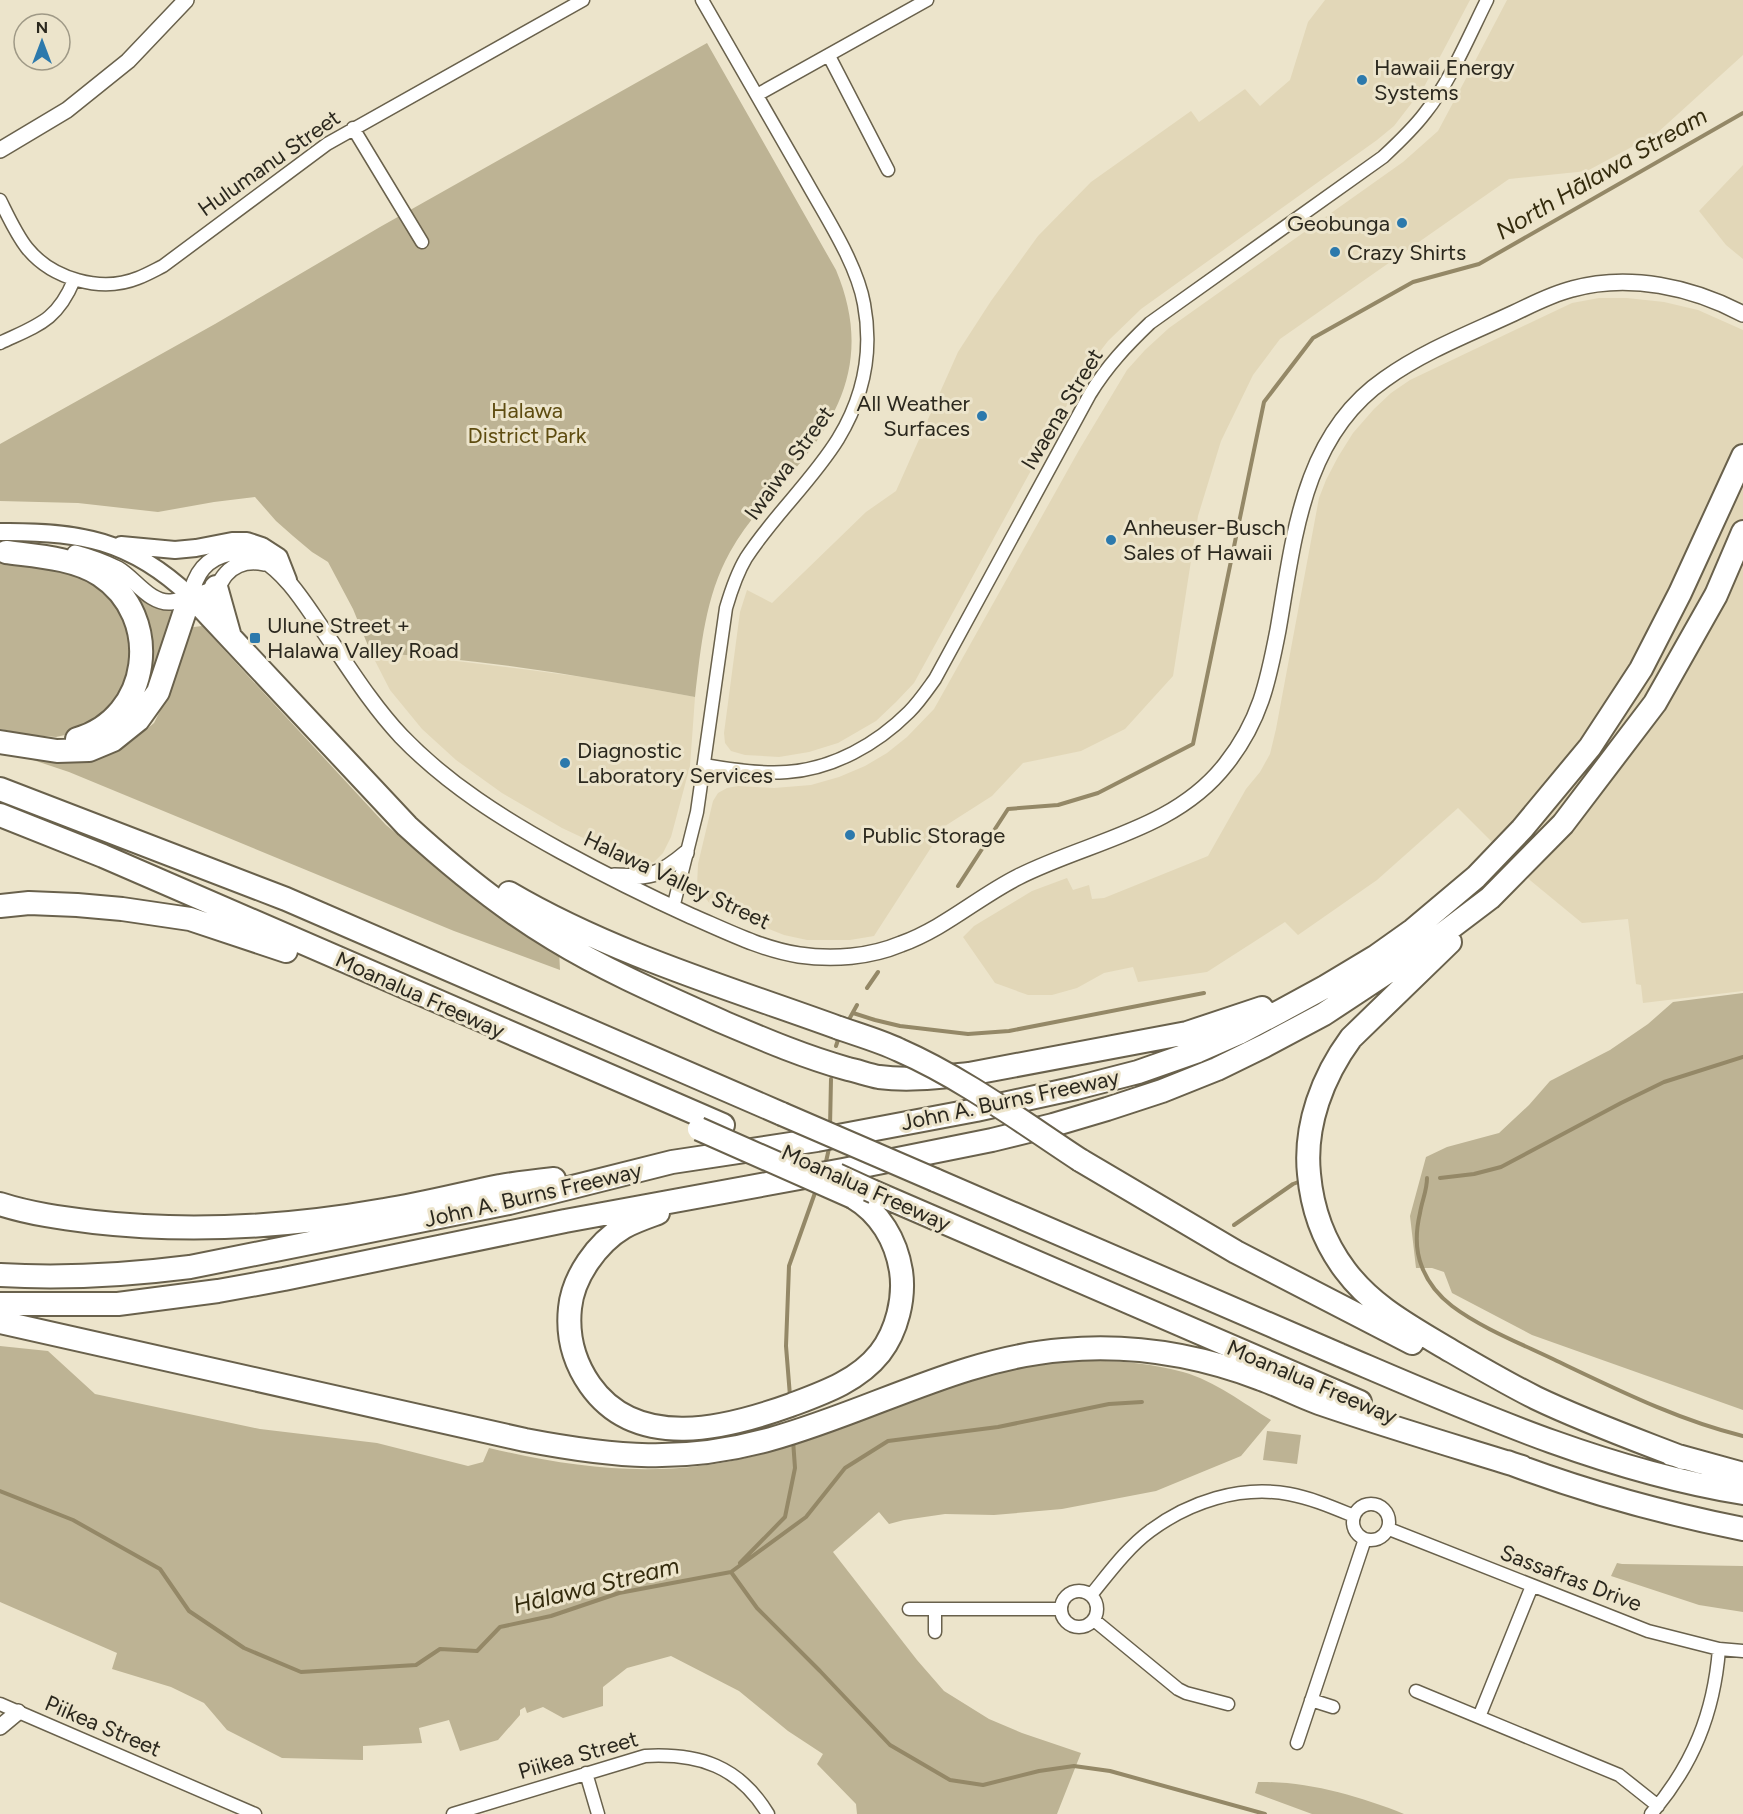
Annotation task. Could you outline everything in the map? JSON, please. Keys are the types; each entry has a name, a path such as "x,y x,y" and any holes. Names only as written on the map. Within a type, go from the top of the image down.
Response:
{"highway":[{"name":"John A. Burns Freeway","path":"0,1275 96,1276 190,1267 509,1203 672,1162 817,1140 976,1110 1076,1088 1138,1072 1198,1051 1239,1033 1375,957 1413,930 1476,877 1522,829 1590,747 1641,669 1680,593 1743,456"},
{"name":"John A. Burns Freeway","path":"0,1304 118,1304 218,1291 565,1221 992,1140 1053,1125 1162,1091 1217,1069 1333,1008 1424,948 1490,898 1563,824 1654,703 1716,595 1743,532"},
{"path":"2,545 79,565 100,575 118,591 129,606 137,620 141,639 140,671 133,694 118,714 103,727 84,737 67,742 39,745 5,743"},
{"path":"216,587 231,638"},
{"path":"5,743 57,751 89,750 113,740 138,720 159,692 190,596 407,826 478,888 555,940 652,991 757,1037 826,1063 877,1077 905,1079 969,1074 1187,1033 1265,1007 1375,957"},
{"path":"0,773 98,811 286,899"},
{"path":"367,781 506,891 542,913 671,968 900,1050 934,1067 1080,1160 1236,1252 1498,1388 1593,1426 1683,1458 1743,1474"},
{"name":"Moanalua Freeway","path":"0,789 286,899 1406,1383 1549,1441 1667,1478 1743,1493"},
{"name":"Moanalua Freeway","path":"0,815 103,856 492,1027 723,1125 863,1195 1411,1424 1522,1467 1646,1506 1743,1529"},
{"path":"0,822 103,856"},
{"path":"1490,898 1439,955 1365,1024 1340,1054 1316,1107 1309,1143 1308,1165 1313,1203 1326,1238 1345,1271 1385,1310 1486,1371 1537,1398 1593,1423 1683,1458"},
{"path":"0,906 29,903 78,905 190,918 279,948 324,968 492,1027"},
{"path":"580,1065 699,1129 863,1195 866,1205 894,1244 902,1278 899,1311 894,1327 880,1352 851,1378 819,1394 746,1420 696,1428 653,1427 633,1421 618,1413 605,1402 585,1378 572,1350 569,1333 571,1300 585,1266 603,1245 623,1228 657,1214 787,1180"},
{"path":"0,1204 63,1218 119,1225 160,1228 255,1226 375,1212 501,1186 672,1162"},
{"path":"0,1322 438,1422 578,1450 616,1455 679,1456 725,1450 772,1439 822,1423 937,1380 993,1363 1060,1350 1123,1349 1186,1357 1237,1370 1316,1402 1522,1467"}],"main road":[{"path":"2,545 39,531 107,543 175,550 196,549 232,541 247,541 262,546 279,557 288,580"},
{"path":"107,543 157,568 190,596"}],"street":[{"path":"0,150 67,110 85,96 128,61 186,0"},
{"name":"Hulumanu Street","path":"0,200 28,250 50,268 74,280 95,283 115,284 137,279 163,266 327,144 584,0"},
{"name":"Iwaiwa Street","path":"674,908 697,812 726,608 736,577 746,558 838,439 859,398 867,362 864,303 852,267 828,220 702,0"},
{"path":"757,95 927,0"},
{"name":"Iwaena Street","path":"704,765 756,772 789,772 818,766 847,756 868,744 910,711 935,679 1090,394 1123,348 1150,323 1383,156 1410,131 1426,113 1442,88 1488,0"},
{"path":"829,56 888,170"},
{"path":"353,128 422,242"},
{"path":"0,343 45,321 57,312 68,296 74,280"},
{"name":"Halawa Valley Street","path":"190,596 198,574 206,564 217,557 232,552 256,555 288,580 372,700 400,735 433,766 486,808 605,875 747,940 777,951 800,955 854,956 900,945 931,931 1012,880 1153,822 1198,794 1216,776 1244,739 1259,710 1270,670 1298,518 1316,465 1327,441 1341,422 1367,393 1383,380 1417,359 1538,301 1584,286 1623,282 1672,287 1722,303 1743,314"},
{"path":"2,545 76,553 103,562 120,571 160,601 170,602 216,587 235,566 254,561 267,563"},
{"path":"605,875 635,877 654,875 686,853"},
{"path":"1091,1595 1122,1558 1150,1532 1182,1512 1217,1497 1254,1492 1286,1493 1326,1504 1354,1516"},
{"path":"1366,1504 1378,1505 1387,1512 1389,1529 1386,1534 1376,1540 1365,1539 1353,1527 1354,1516 1357,1510 1366,1504"},
{"name":"Sassafras Drive","path":"1389,1529 1648,1631 1719,1649 1743,1651"},
{"path":"1297,1743 1365,1539"},
{"path":"1479,1717 1532,1586"},
{"path":"1080,1591 1091,1595 1097,1604 1097,1615 1094,1620 1085,1627 1073,1627 1064,1620 1062,1603 1069,1594 1080,1591"},
{"path":"909,1609 1061,1609"},
{"path":"935,1609 935,1632"},
{"path":"1094,1620 1178,1689 1228,1704"},
{"path":"1416,1691 1619,1775 1655,1810 1685,1768 1702,1730 1713,1694 1719,1649"},
{"path":"1311,1700 1333,1707"},
{"name":"Piikea Street","path":"0,1704 255,1814"},
{"path":"0,1727 18,1712"},
{"name":"Piikea Street","path":"453,1814 645,1756 667,1755 684,1756 718,1766 742,1782 768,1814"},
{"path":"586,1773 598,1814"}],"shaded area":[{"path":"1325,0 1470,0 1424,87 1394,126 1141,309 1108,341 1088,367 914,683 896,702 876,721 838,743 809,752 779,757 745,755 731,751 725,743 724,733 740,612 747,590 772,603 866,512 896,491 958,352 1038,236 1091,182 1191,111 1199,122 1245,89 1260,106 1290,80 1308,22"},
{"path":"1507,0 1743,0 1743,55 1656,134 1587,171 1509,179 1280,339 1253,375 1221,441 1198,516 1173,676 1125,729 1081,751 1023,763 992,796 945,826 874,936 850,940 807,940 784,935 710,904 697,886 698,864 713,801 718,793 738,786 774,788 811,785 839,777 865,766 887,753 907,737 934,709 1079,450 1127,370 1169,328 1403,162 1438,131"},
{"path":"1743,165 1743,259 1726,245 1699,211"},
{"path":"1599,298 1664,302 1698,310 1743,330 1743,991 1643,1003 1641,985 1636,984 1628,919 1582,923 1531,881 1458,808 1377,880 1298,935 1285,922 1207,972 1138,982 1133,967 1104,973 1077,988 1052,995 1028,995 995,983 963,937 974,926 1032,891 1067,878 1073,890 1089,885 1092,899 1104,898 1208,856 1246,789 1260,772 1270,754 1319,498 1338,457 1353,433 1374,409 1410,380 1572,303"},
{"path":"371,653 407,655 597,679 695,697 690,766 671,837 663,853 654,862 644,864 628,859 562,828 502,793 456,760 422,729 390,690"}],"green space":[{"name":"Halawa District Park","path":"707,43 836,270 845,297 850,323 851,348 842,395 831,418 800,463 745,528 722,569 705,623 695,697 493,664 371,653 353,609 328,562 312,552 276,521 255,497 158,512 78,503 0,501 0,444"},
{"path":"31,562 57,566 106,588 127,617 133,669 108,715 74,733 56,737 0,729 0,563"},
{"path":"138,595 156,606 176,611 157,680 126,714 133,599"},
{"path":"202,626 386,825 435,865 559,950 560,970 454,931 69,772 6,751 97,756 130,743 154,723 168,695 186,628"},
{"path":"1743,993 1743,1410 1532,1335 1452,1293 1444,1272 1432,1268 1416,1268 1410,1216 1426,1157 1447,1147 1499,1133 1529,1105 1550,1081 1610,1050 1648,1024 1673,1002"},
{"path":"0,1346 48,1351 95,1394 260,1429 377,1443 468,1466 483,1462 489,1448 557,1462 623,1469 689,1467 723,1462 784,1448 938,1391 991,1374 1073,1361 1128,1362 1183,1372 1218,1387 1271,1420 1241,1456 1156,1491 1062,1509 994,1515 945,1514 889,1524 879,1512 833,1552 944,1691 989,1719 1081,1753 1057,1814 857,1814 856,1804 817,1764 823,1754 788,1731 739,1691 671,1656 627,1668 603,1687 603,1706 563,1718 543,1707 527,1713 525,1707 520,1710 520,1715 498,1740 460,1751 449,1720 419,1728 422,1743 363,1746 363,1760 282,1758 227,1730 204,1703 171,1687 112,1669 117,1653 0,1602"},
{"path":"1267,1431 1301,1435 1297,1464 1263,1460"},
{"path":"1617,1563 1743,1566 1743,1612 1699,1605 1611,1576"},
{"path":"1258,1782 1314,1787 1369,1801 1404,1814 1312,1814 1255,1793"}],"waterway":[{"name":"North Hālawa Stream","path":"958,886 1008,809 1058,805 1098,793 1193,744 1264,402 1313,338 1413,282 1479,264 1743,113"},
{"name":"North Hālawa Stream","path":"867,988 878,972"},
{"path":"853,1013 900,1026 968,1034 1009,1031 1204,993"},
{"name":"North Hālawa Stream","path":"847,1023 857,1005"},
{"name":"North Hālawa Stream","path":"836,1046 839,1037"},
{"path":"1440,1178 1474,1174 1501,1167 1664,1082 1743,1057"},
{"name":"North Hālawa Stream","path":"830,1127 831,1079"},
{"name":"North Hālawa Stream","path":"825,1166 830,1144"},
{"path":"1427,1178 1418,1226 1418,1254 1427,1278 1447,1302 1489,1329 1626,1393 1695,1422 1743,1436"},
{"path":"1234,1225 1293,1184 1301,1181"},
{"name":"North Hālawa Stream","path":"790,1396 786,1346 789,1266 816,1190"},
{"name":"Hālawa Stream","path":"0,1491 73,1520 160,1569 189,1611 244,1648 301,1672 416,1665 440,1649 477,1651 500,1627 551,1616 619,1593 731,1572 806,1517 845,1468 888,1441 998,1427 1109,1404 1142,1402"},
{"name":"North Hālawa Stream","path":"740,1563 785,1517 795,1468 793,1440"},
{"path":"731,1572 757,1608 890,1745 950,1780 983,1785 1039,1771 1074,1766 1110,1771 1265,1814"}],"place":[{"name":"Hawaii Energy Systems","path":"1362,80"},
{"name":"Geobunga","path":"1402,223"},
{"name":"Crazy Shirts","path":"1335,252"},
{"name":"All Weather Surfaces","path":"982,416"},
{"name":"Anheuser-Busch Sales of Hawaii","path":"1111,540"},
{"name":"Ulune Street + Halawa Valley Road","path":"255,638"},
{"name":"Diagnostic Laboratory Services","path":"565,763"},
{"name":"Public Storage","path":"850,835"}]}
